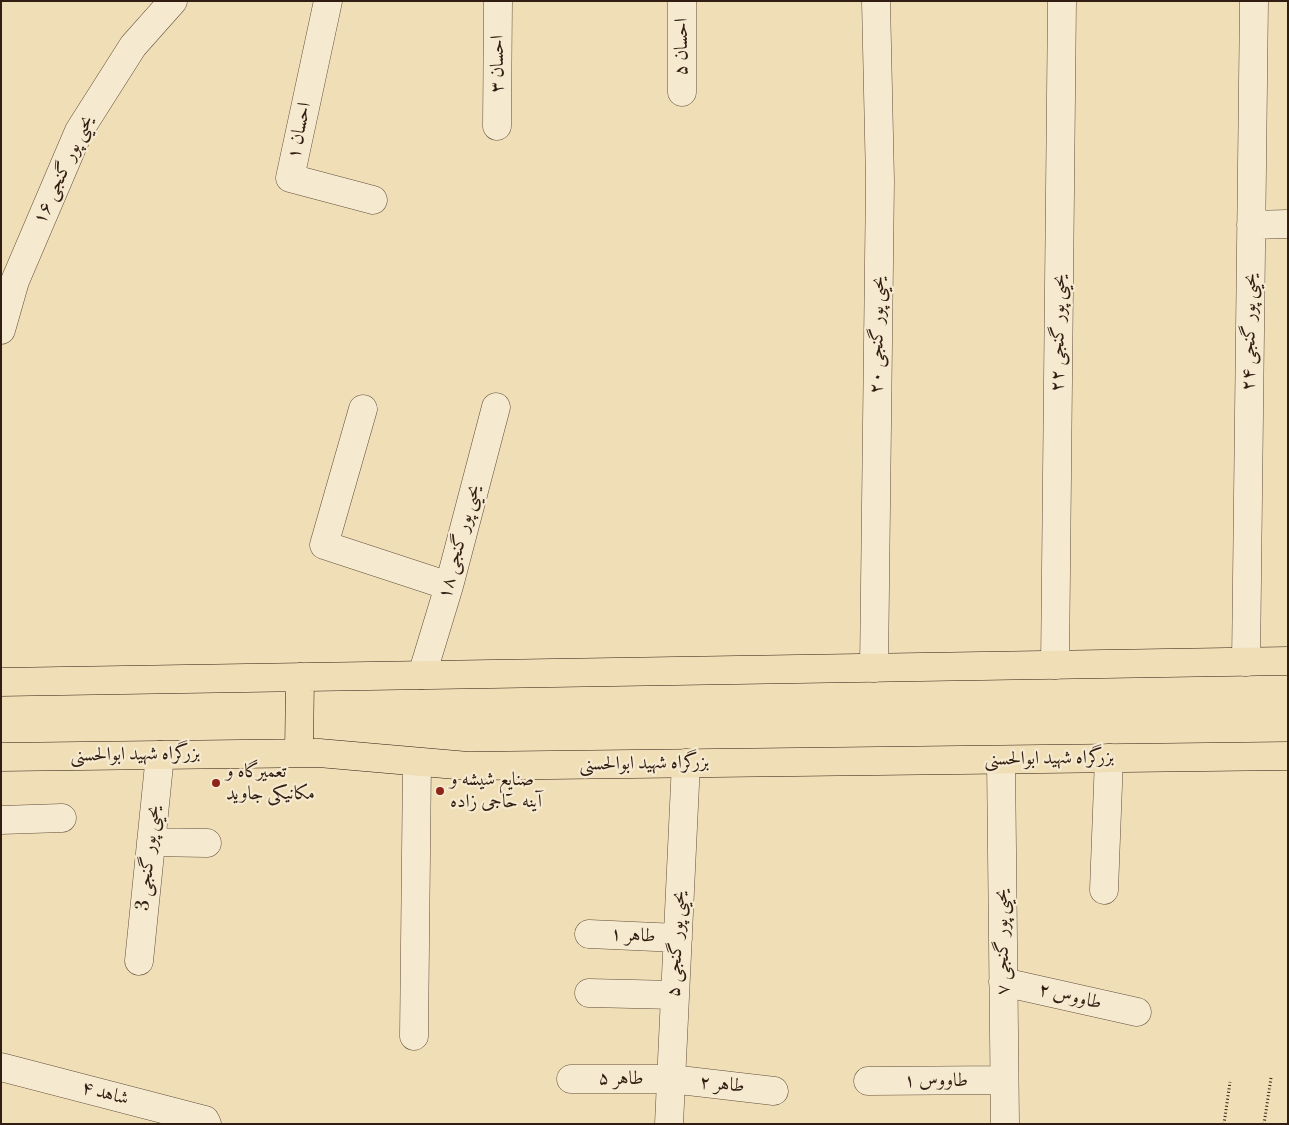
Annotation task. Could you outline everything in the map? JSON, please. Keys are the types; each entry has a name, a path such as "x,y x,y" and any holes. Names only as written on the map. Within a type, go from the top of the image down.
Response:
{"main road":[{"path":"1,682 1288,661"},
{"path":"299,753 300,677"},
{"name":"بزرگراه شهید ابوالحسنی","path":"1,757 299,753 343,754 468,766 1288,756"}],"street":[{"name":"یحیی پور گنجی ۱۶","path":"1,330 8,279 78,131 133,46 173,1"},
{"name":"احسان ۱","path":"328,1 290,178 373,200"},
{"name":"احسان ۳","path":"497,126 498,1"},
{"name":"احسان ۵","path":"682,1 682,92"},
{"name":"یحیی پور گنجی ۲۰","path":"874,668 880,181 876,1"},
{"name":"یحیی پور گنجی ۲۲","path":"1055,665 1062,1"},
{"name":"یحیی پور گنجی ۲۴","path":"1246,662 1254,1"},
{"path":"1251,225 1288,224"},
{"name":"یحیی پور گنجی ۱۸","path":"422,675 449,586 496,408"},
{"path":"363,409 324,545 449,586"},
{"name":"یحیی پور گنجی 3","path":"139,961 160,755"},
{"path":"1104,890 1109,758"},
{"name":"یحیی پور گنجی ۷","path":"1001,760 1005,1124"},
{"path":"414,1036 418,762"},
{"name":"یحیی پور گنجی ۵","path":"669,1124 686,763"},
{"path":"1,820 62,818"},
{"path":"151,842 207,843"},
{"name":"طاهر ۱","path":"589,934 678,938"},
{"name":"طاووس ۲","path":"1003,982 1137,1012"},
{"path":"589,993 675,994"},
{"name":"شاهد ۴","path":"1,1067 206,1120 207,1124"},
{"name":"طاهر ۵","path":"571,1078 671,1079"},
{"name":"طاهر ۲","path":"671,1079 774,1091"},
{"name":"طاووس ۱","path":"868,1081 1004,1080"}],"path":[{"path":"1264,1124 1271,1078"},
{"path":"1224,1124 1230,1082"}],"place":[{"name":"تعمیرگاه و مکانیکی جاوید","path":"216,783"},
{"name":"صنایع شیشه و آینه حاجی زاده","path":"440,791"}]}
